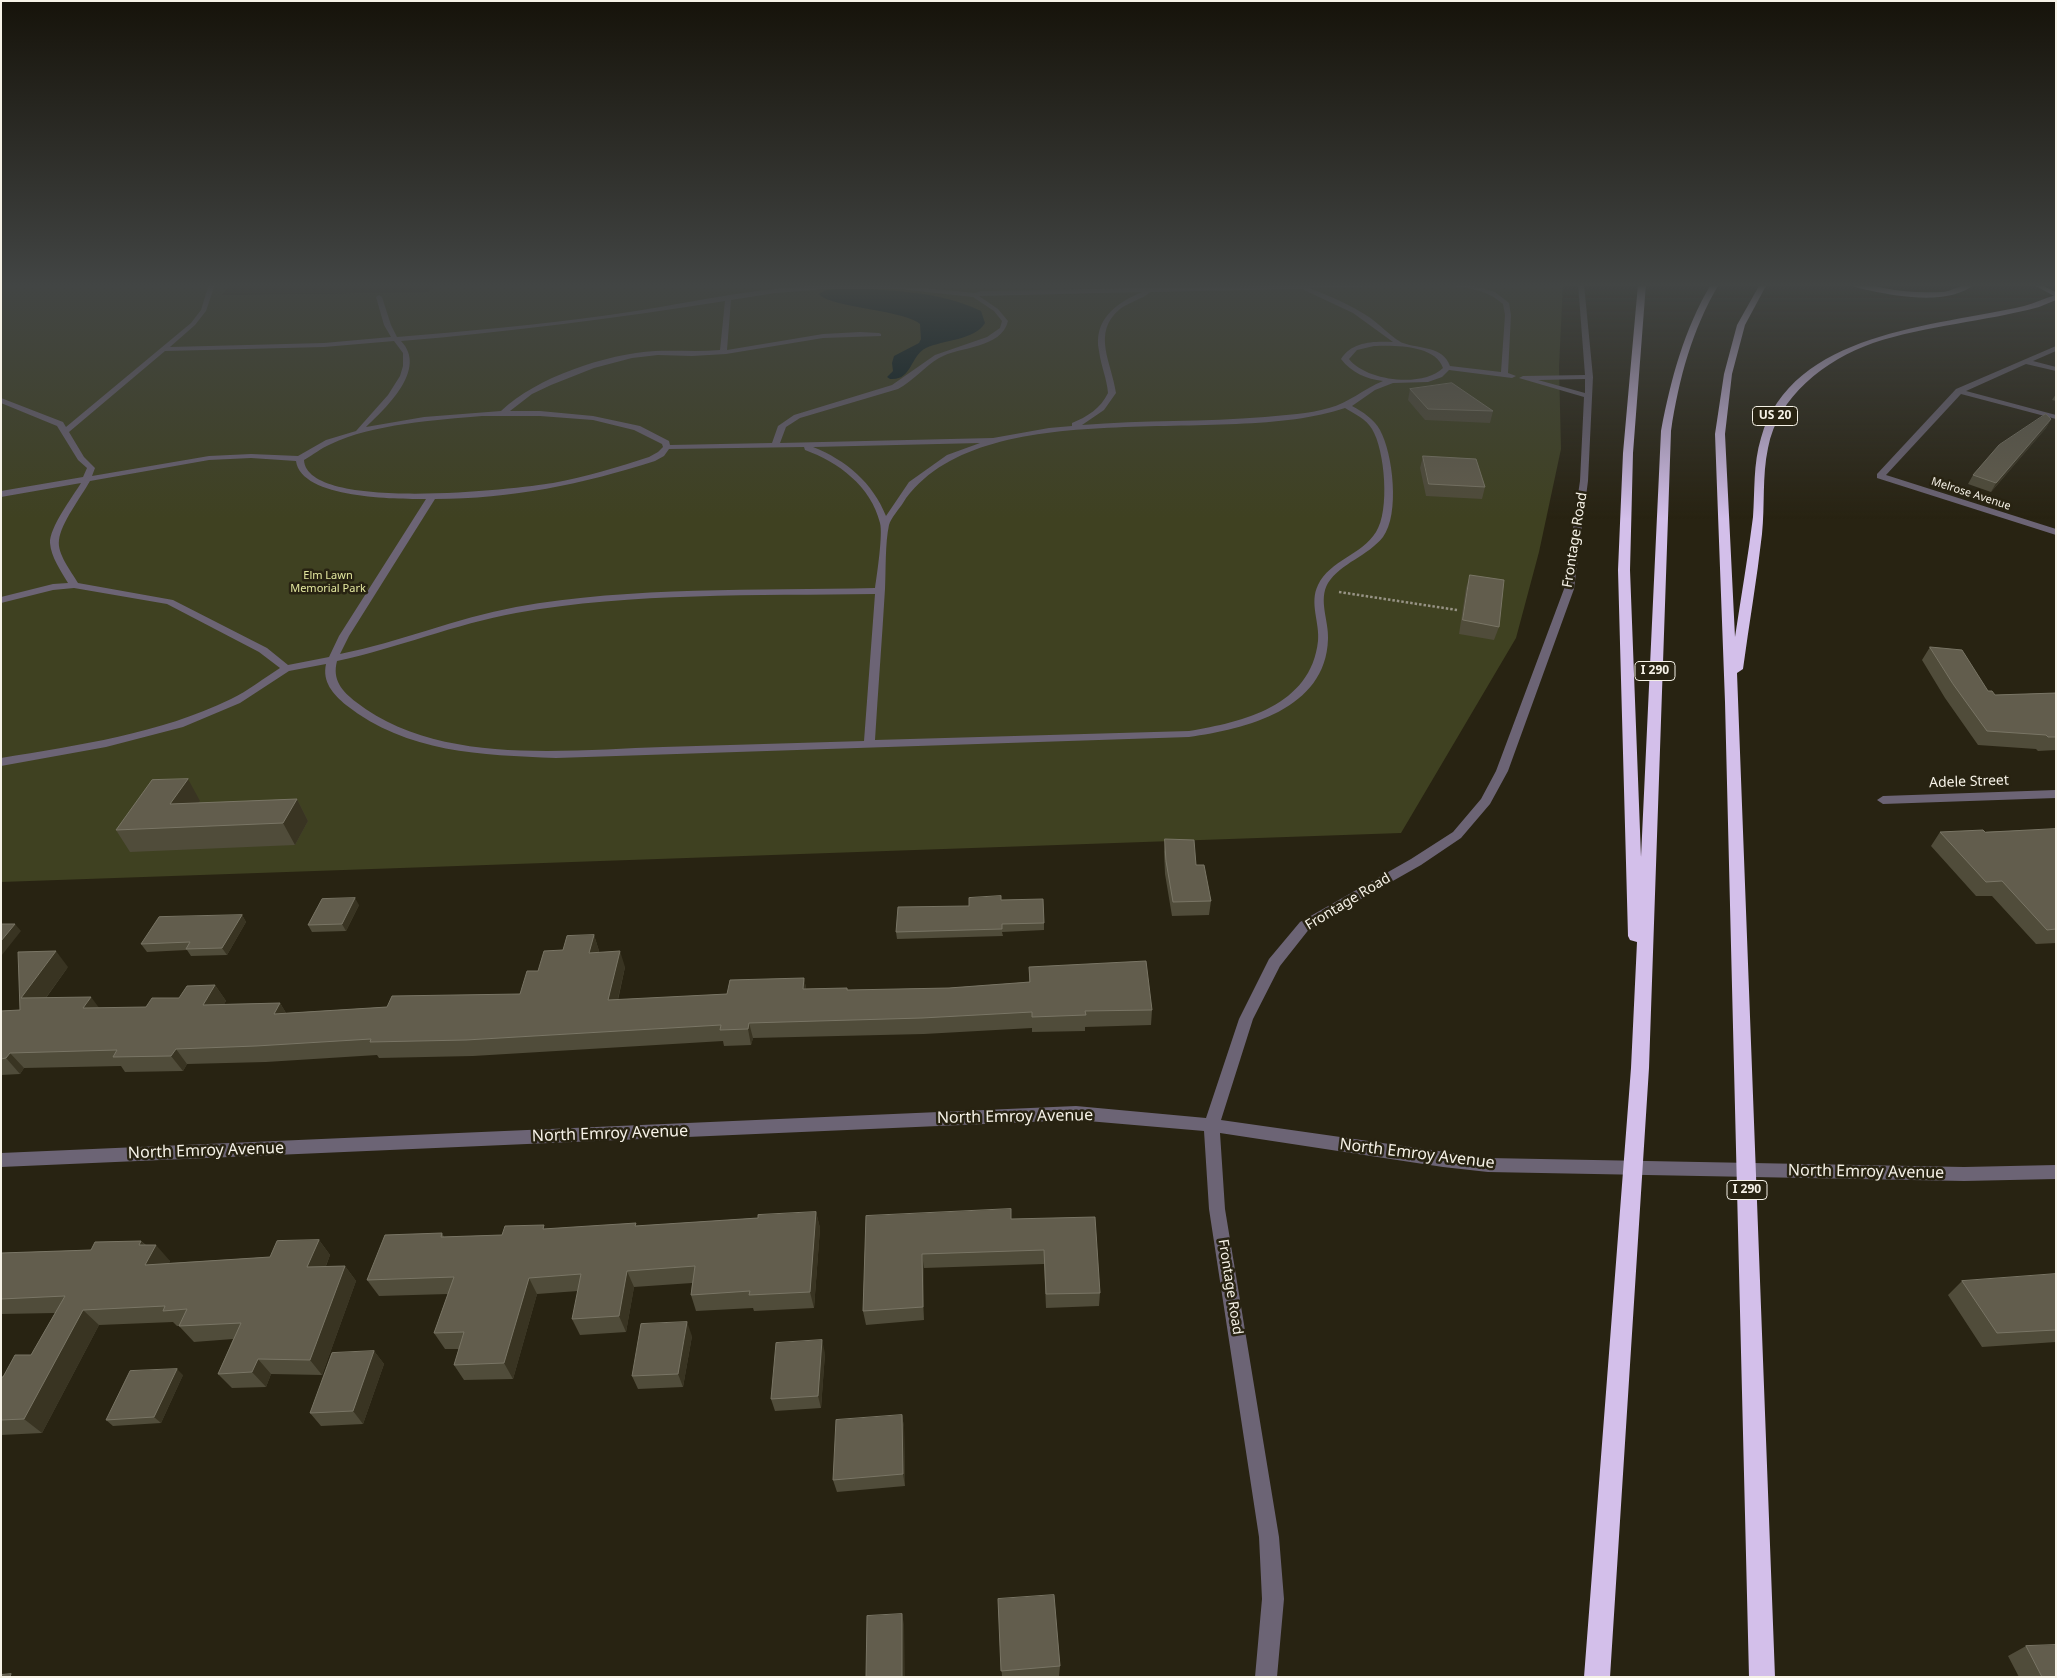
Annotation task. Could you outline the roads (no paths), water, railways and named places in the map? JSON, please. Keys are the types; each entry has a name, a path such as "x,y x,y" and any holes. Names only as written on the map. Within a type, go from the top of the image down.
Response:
{"highway":[{"path":"1636,362 1628,453 1624,570 1640,1068"},
{"name":"I 290","path":"1598,1677 1640,1068 1666,431 1674,381 1680,362"},
{"name":"I 290","path":"1731,362 1720,434 1732,702 1762,1677"},
{"name":"US 20","path":"1732,702 1757,525 1761,464 1766,436 1777,412 1793,390 1824,362"}],"street":[{"path":"65,431 149,362"},
{"path":"359,430 386,401 400,382 405,362"},
{"path":"502,414 509,405 528,393 584,369 605,362"},
{"path":"775,446 778,433 787,422 810,413 893,388 912,378 929,362"},
{"path":"1063,429 1080,423 1110,401 1112,383 1105,362"},
{"path":"1347,362 1356,371 1391,381 1425,380 1442,375 1447,368"},
{"path":"1445,362 1447,368"},
{"path":"1504,376 1505,362"},
{"name":"Frontage Road","path":"1266,1677 1273,1599 1269,1537 1217,1209 1212,1125 1246,1019 1274,962 1305,925 1416,862 1457,834 1486,802 1502,771 1523,719 1569,589 1584,481 1589,377 1588,362"},
{"path":"1959,392 2019,362"},
{"path":"2032,362 2056,369"},
{"path":"1447,368 1523,378 1589,377"},
{"path":"1523,378 1588,396"},
{"path":"300,459 301,469 306,475 326,485 340,489 376,495 432,497 503,493 574,481 644,462 661,454 667,448 947,443 990,440 1063,429 1252,421 1308,414 1345,405 1376,387 1391,381"},
{"path":"1959,392 2056,417"},
{"name":"Melrose Avenue","path":"1959,392 1880,476 2056,532"},
{"path":"1,400 45,416 60,424 81,458 90,468 87,479 67,513 54,541 57,554 74,585"},
{"path":"432,497 344,636 333,660 330,674 333,684 357,710 403,734 451,747 484,751 556,754 1181,734 1212,731 1248,722 1280,708 1305,687 1320,661 1323,644 1320,589 1324,582 1342,564 1373,542 1386,525 1389,508 1384,453 1380,438 1371,423 1362,414 1345,405"},
{"path":"1,494 209,458 251,456 300,459 327,442 359,430 419,418 502,414 555,415 609,421 652,434 666,443 667,448"},
{"path":"869,744 885,524 892,506 917,478 932,466 965,448 990,440"},
{"path":"800,446 816,451 846,467 871,492 879,506 885,524"},
{"path":"1,600 74,585 170,602 263,650 279,661 286,669"},
{"path":"1,762 106,744 180,725 236,701 286,669 333,660 478,618 515,610 572,601 629,596 880,591"},
{"name":"Adele Street","path":"1883,800 2056,794"},
{"name":"North Emroy Avenue","path":"1,1160 1076,1113 1212,1125 1443,1160 1488,1165 1964,1174 2056,1172"}],"water":[{"path":"913,362 907,372 897,379 887,377 893,371 892,363"}],"park label":[{"name":"Elm Lawn Memorial Park","path":"328,582"}]}
